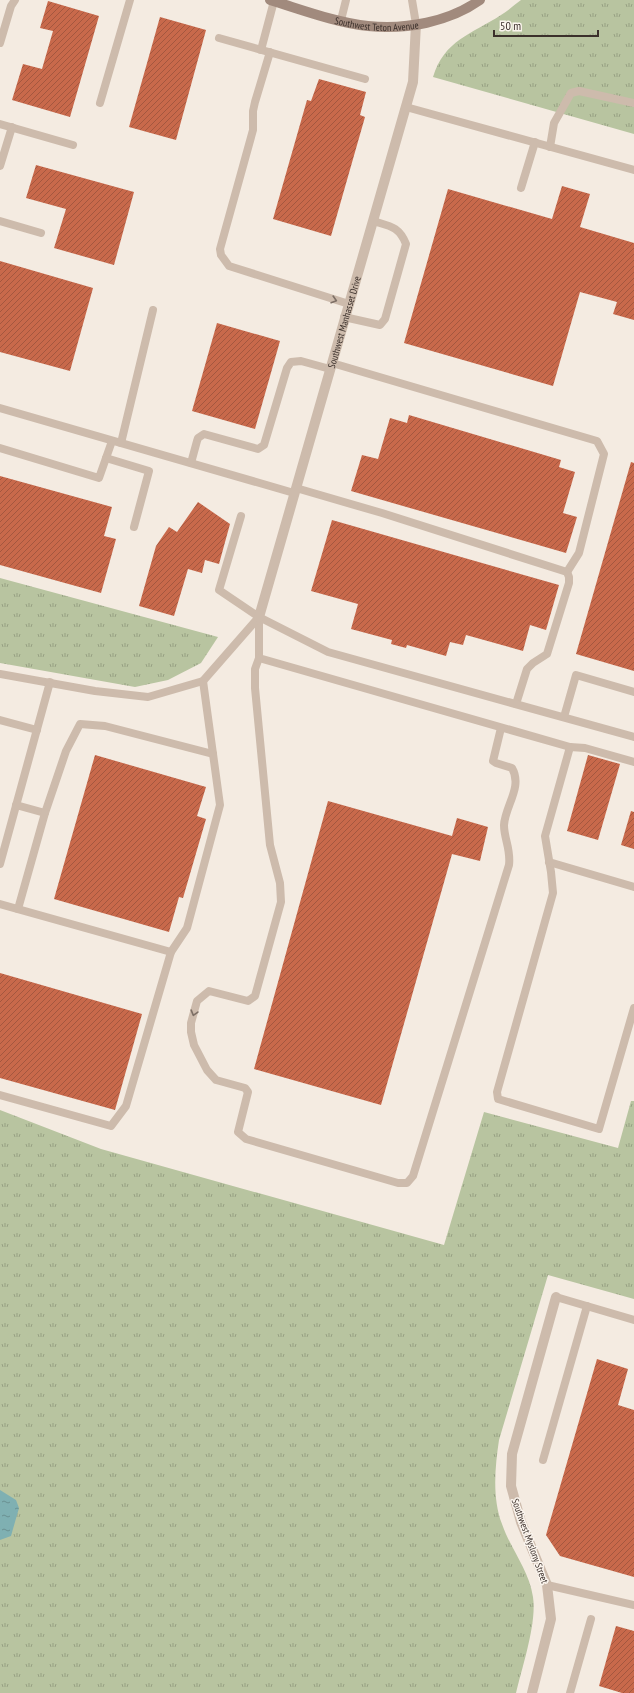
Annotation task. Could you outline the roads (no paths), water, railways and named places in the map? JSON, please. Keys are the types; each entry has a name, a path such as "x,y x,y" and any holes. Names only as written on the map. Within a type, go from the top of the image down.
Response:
{"street":[{"name":"Southwest Teton Avenue","path":"272,1 368,26 416,24 434,21 457,13 480,0"},
{"name":"Southwest Manhasset Drive","path":"259,617 344,317 413,82 416,24"},
{"name":"Southwest Myslony Street","path":"532,1693 551,1620 547,1585 521,1522 511,1486 512,1454 556,1297"}],"lane":[{"path":"0,43 11,6 15,0"},
{"path":"100,103 130,0"},
{"path":"341,20 346,0"},
{"path":"412,0 416,24"},
{"path":"261,50 272,1"},
{"path":"219,38 365,79"},
{"path":"270,52 255,102 253,111 253,130 220,249 221,255 229,266 349,304"},
{"path":"550,147 554,123 571,93 579,91 634,103"},
{"path":"406,107 634,170"},
{"path":"0,124 73,145"},
{"path":"0,166 12,128"},
{"path":"521,188 535,142"},
{"path":"0,221 41,233"},
{"path":"344,317 380,326 385,319 406,244 401,233 395,228 373,221"},
{"path":"121,443 153,310"},
{"path":"191,463 196,441 204,434 258,449 261,448 264,445 287,368 291,362 301,361 331,366 597,441 604,454 579,553 567,572"},
{"path":"0,408 191,463 382,513 567,572"},
{"path":"0,448 99,478 112,440"},
{"path":"106,458 149,471 134,527"},
{"path":"241,516 219,590 259,617 328,652 634,737"},
{"path":"516,704 527,669 547,654 570,583 567,572"},
{"path":"259,617 259,658 254,669 255,688 270,845 280,883 281,902 255,996 248,1001 209,991 198,1001 191,1023 192,1040 207,1070 216,1080 245,1088 248,1092 238,1132 246,1138 398,1183 407,1183 414,1176 509,865 509,849 504,825 516,781 512,768 493,761 501,728"},
{"path":"0,674 95,691 148,697 203,681 259,617"},
{"path":"259,658 501,728 570,747 585,748 634,762"},
{"path":"564,717 576,675 634,692"},
{"path":"0,1095 111,1126 126,1106 171,952 187,928 220,805 203,681"},
{"path":"0,864 1,854 50,682"},
{"path":"0,720 37,730"},
{"path":"18,909 45,813 66,751 80,724 105,726 213,754"},
{"path":"570,747 545,836 553,893 498,1085 498,1099 599,1129 634,1008"},
{"path":"16,805 45,813"},
{"path":"549,862 634,887"},
{"path":"0,904 171,952"},
{"path":"556,1297 634,1320"},
{"path":"542,1460 587,1306"},
{"path":"547,1585 634,1605"},
{"path":"570,1693 591,1619"}],"water":[{"path":"0,1490 16,1500 19,1508 11,1536 0,1540"}]}
